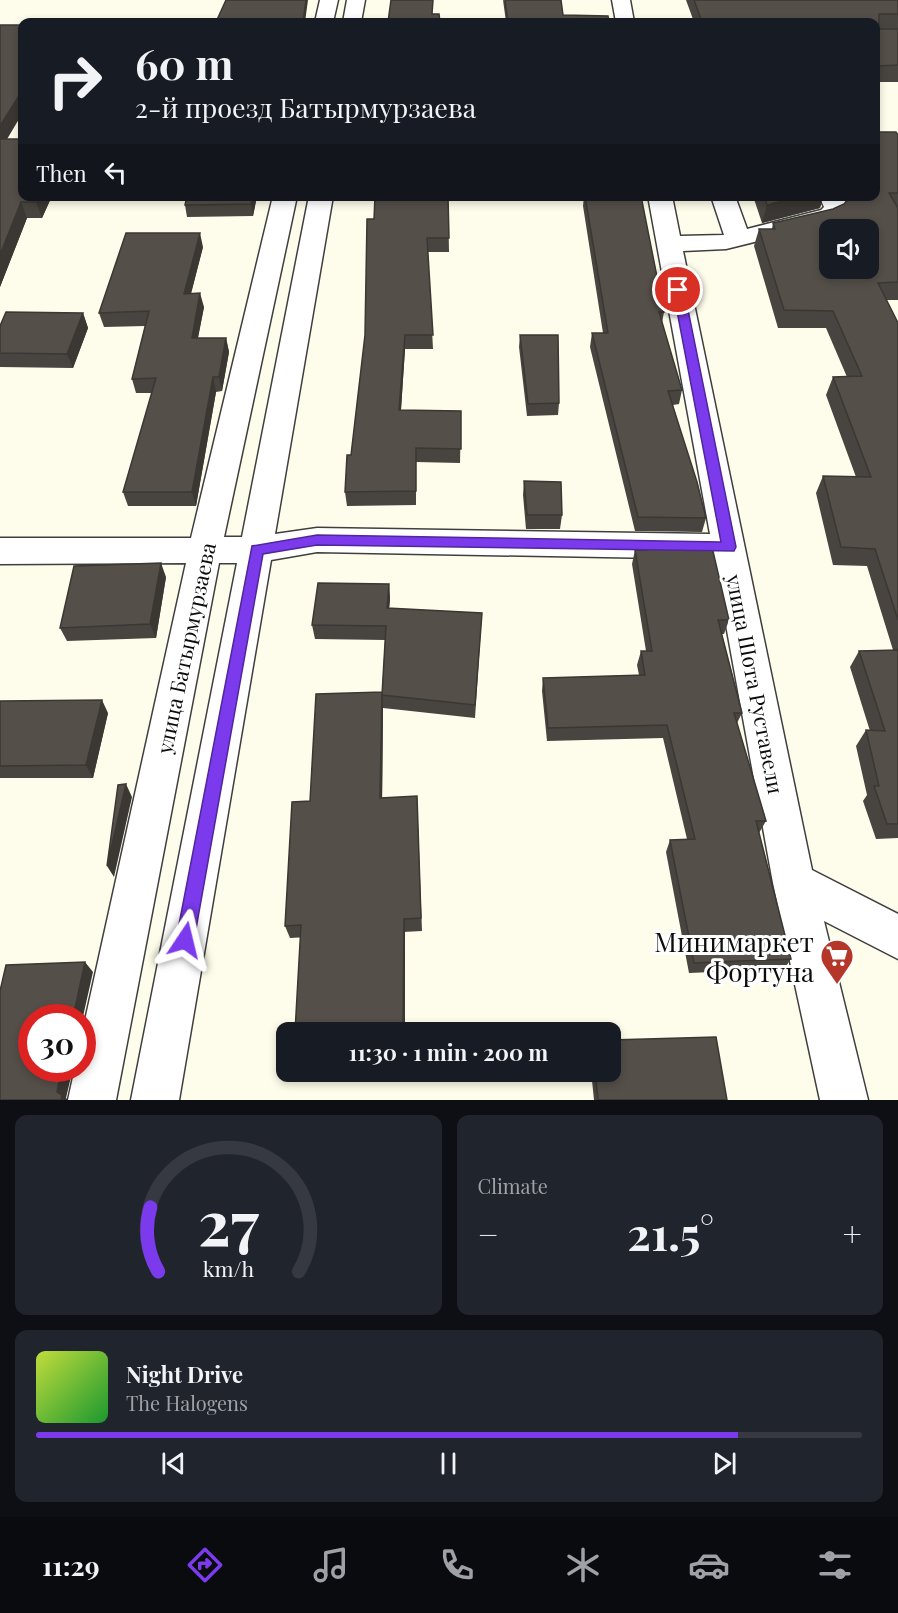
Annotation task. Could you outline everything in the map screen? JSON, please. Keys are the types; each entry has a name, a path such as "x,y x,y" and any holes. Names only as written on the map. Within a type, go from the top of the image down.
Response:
{"street":[{"path":"325,18 329,0"},
{"path":"353,18 356,0"},
{"path":"621,0 624,18"},
{"name":"улица Батырмурзаева","path":"92,1100 205,550 284,201"},
{"path":"155,1100 320,201"},
{"name":"улица Шота Руставели","path":"661,201 794,883 844,1100"},
{"path":"725,201 738,239"},
{"path":"669,244 726,242 738,239 829,215 837,209 833,201"},
{"path":"0,551 257,550 317,540 729,547"},
{"path":"794,883 898,937"}],"building":[{"path":"226,0 306,0 304,18 218,18"},
{"path":"391,0 433,0 432,14 439,14 440,18 389,18"},
{"path":"505,0 561,0 563,15 608,16 608,18 507,18"},
{"path":"694,0 898,0 898,14 879,14 879,18 701,18"},
{"path":"0,25 18,25 18,97 0,126"},
{"path":"880,29 898,29 898,65 880,66"},
{"path":"880,132 896,132 898,135 898,193 889,193 898,208 898,282 878,283 898,323 898,620 875,549 841,547 823,476 871,477 833,377 862,376 833,311 784,310 759,229 775,229 773,223 833,209 847,201 880,201"},
{"path":"0,139 18,139 18,201 36,201 21,202 0,255"},
{"path":"186,201 252,201 251,204 185,205"},
{"path":"375,201 448,201 449,238 427,238 433,335 405,335 399,410 461,411 461,449 416,448 416,491 345,492 347,455 351,455 365,335 367,219 374,219"},
{"path":"586,201 642,201 664,312 659,312 682,390 668,391 706,518 638,517 592,333 608,333"},
{"path":"766,201 782,201 767,205"},
{"path":"126,233 200,233 184,294 200,293 192,338 226,338 219,377 213,377 192,492 123,492 156,378 132,379 149,311 99,313"},
{"path":"6,312 83,313 67,354 0,353 0,326"},
{"path":"520,335 558,335 559,403 528,404"},
{"path":"524,481 561,482 562,515 527,515"},
{"path":"646,546 712,547 729,620 718,620 742,713 734,713 766,821 756,821 791,959 694,963 670,840 695,839 667,725 548,728 543,678 645,675 641,651 652,651 635,550 647,550"},
{"path":"161,563 150,624 60,628 74,566"},
{"path":"318,583 389,584 387,608 482,613 475,705 382,695 386,626 312,625"},
{"path":"898,650 898,824 887,824 874,786 879,786 866,730 885,731 859,651"},
{"path":"382,692 380,798 417,796 421,918 404,919 403,1022 296,1022 301,925 285,926 292,802 310,801 316,694"},
{"path":"102,700 86,765 0,766 0,701"},
{"path":"126,784 107,866 118,785"},
{"path":"85,962 76,1004 18,1004 18,1082 59,1082 57,1092 62,1095 61,1100 0,1100 0,991 6,965"},
{"path":"716,1037 727,1100 598,1100 596,1082 621,1082 621,1040"}],"place":[{"name":"Минимаркет Фортуна","path":"837,985"}],"route":[{"path":"185,940 257,550 317,540 729,547 678,290"}]}
